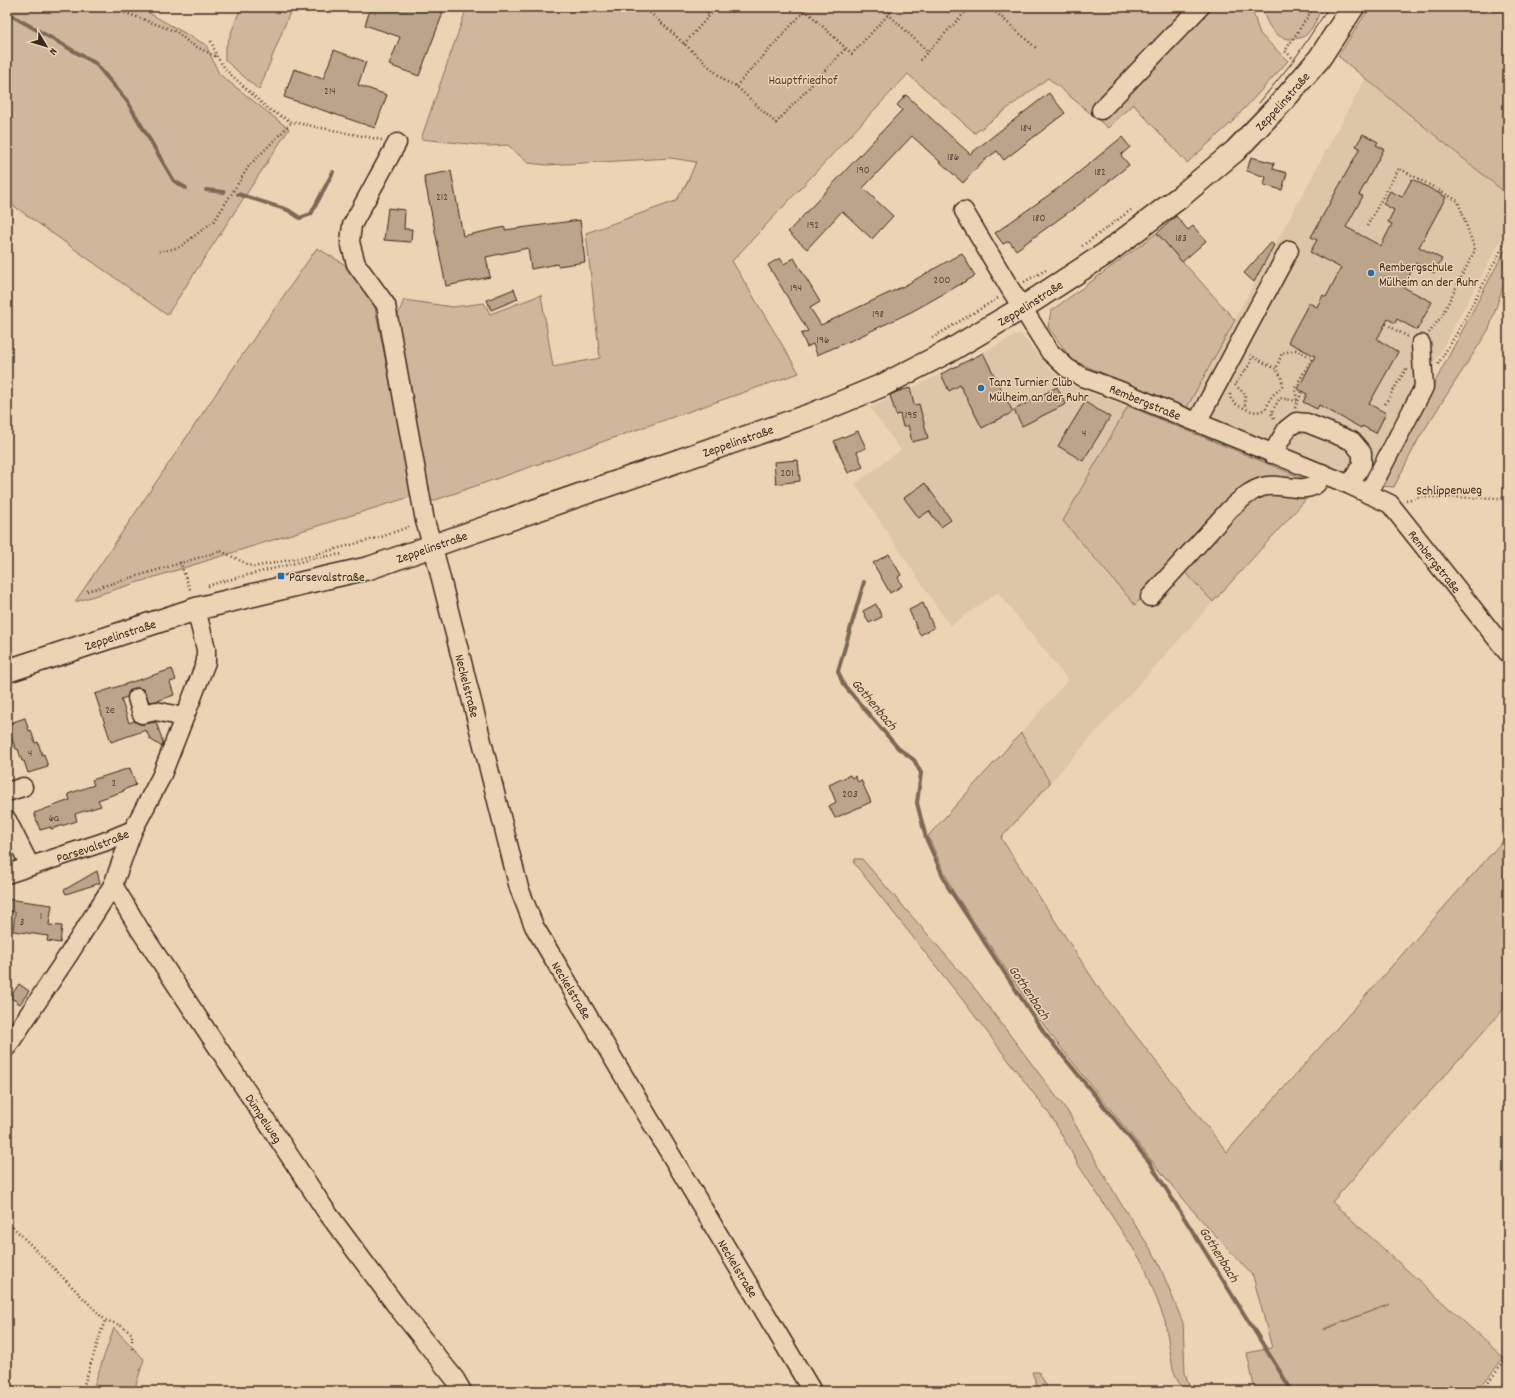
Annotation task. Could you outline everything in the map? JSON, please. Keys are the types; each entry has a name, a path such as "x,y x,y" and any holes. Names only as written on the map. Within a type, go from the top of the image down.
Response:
{"main road":[{"name":"Zeppelinstraße","path":"7,671 193,597 307,582 369,568 813,414 883,385 951,350 1017,299 1105,254 1180,198 1235,151 1281,104 1319,59 1354,7"}],"street":[{"path":"1101,110 1200,7"},
{"name":"Neckelstraße","path":"397,143 352,225 350,242 356,264 386,305 425,521 433,547 519,888 534,926 812,1391"},
{"name":"Rembergstraße","path":"964,211 1050,352 1067,368 1082,377 1322,473 1390,504 1508,653"},
{"path":"1197,422 1289,250"},
{"path":"1368,494 1424,387 1421,344"},
{"path":"1272,454 1287,429 1296,422 1307,423 1352,441 1362,453 1362,464 1350,485"},
{"path":"1150,597 1229,510 1244,497 1261,487 1268,485 1308,488 1315,486 1322,473"},
{"name":"Parsevalstraße","path":"7,874 104,842 133,830 161,777 206,662 206,649 193,597"},
{"path":"137,698 142,714 156,711 184,717"},
{"path":"7,820 30,866"},
{"path":"7,1047 70,954 114,885 133,830"},
{"name":"Dümpelweg","path":"114,885 140,930 326,1211 398,1308 455,1379 462,1391"}],"path":[{"path":"110,7 177,32 188,43 216,57"},
{"path":"644,7 725,81 736,86 776,123 846,48"},
{"path":"702,7 710,15"},
{"path":"684,44 717,7"},
{"path":"802,7 852,54 895,7"},
{"path":"736,86 808,7"},
{"path":"920,60 970,7"},
{"path":"990,7 1036,48"},
{"path":"994,11 997,7"},
{"path":"1299,63 1285,52 1314,7"},
{"path":"888,14 928,52"},
{"path":"211,41 216,57 226,70 268,109 292,122 397,143"},
{"path":"158,252 180,247 215,220 249,166 292,122"},
{"path":"1367,226 1399,168 1458,201 1475,250 1441,317 1421,344 1384,404"},
{"path":"1076,250 1137,206"},
{"path":"1424,387 1457,333 1508,237"},
{"path":"929,340 1017,299 1050,267"},
{"path":"1386,324 1421,344"},
{"path":"1241,339 1248,344 1247,352 1252,357 1276,369 1282,378 1282,386 1270,398 1266,408 1255,412 1250,412 1235,404 1230,398 1230,393 1245,372 1252,357"},
{"path":"1276,369 1282,353 1296,350 1312,358 1295,388 1296,403"},
{"path":"1235,385 1245,394 1245,408"},
{"path":"1296,403 1302,392"},
{"path":"1280,415 1274,419 1272,413 1280,398 1296,403"},
{"path":"1291,411 1295,410"},
{"name":"Schlippenweg","path":"1390,504 1420,497 1508,498"},
{"path":"87,591 221,551 253,567 305,557 381,537 425,521"},
{"path":"206,587 277,567 315,558 344,554"},
{"path":"180,562 193,597"},
{"path":"7,1221 105,1320 120,1325 132,1334 132,1351"},
{"path":"82,1391 105,1320"},
{"path":"1481,1391 1507,1358"}],"shaded area":[{"name":"Rembergschule Mülheim an der Ruhr","path":"1365,79 1508,195 1508,227 1367,487 1184,412"},
{"path":"1020,333 1045,364 1062,380 1087,392 1128,406 1063,521 1135,604 1174,560 1213,602 1050,783 1021,733 1068,680 998,592 950,626 855,484 901,450 870,408 941,374"}],"green space":[{"path":"7,7 138,7 206,45 219,74 289,129 167,315 7,201"},
{"path":"241,7 292,7 259,90 225,60 225,49"},
{"name":"Hauptfriedhof","path":"467,7 1251,7 1260,34 1288,61 1232,122 1187,163 1133,104 1108,128 1048,78 975,133 908,74 732,261 799,373 427,503 397,317 404,300 453,307 484,303 490,314 541,295 553,367 600,358 586,233 676,201 687,183 696,162 671,158 547,165 528,163 508,145 488,146 421,139"},
{"path":"1262,7 1323,7 1307,34 1302,37 1286,39 1276,34 1272,29 1266,19"},
{"path":"1370,7 1508,7 1508,195 1338,56"},
{"path":"1157,233 1235,320 1186,409 1072,360 1048,327 1051,311"},
{"path":"1508,247 1508,271 1489,329 1419,438 1394,487 1380,486 1506,248"},
{"path":"317,248 344,264 374,303 413,496 75,602 236,364"},
{"path":"1128,406 1319,485 1213,602 1174,560 1135,605 1063,521"},
{"path":"1021,733 1050,783 1001,838 1100,990 1227,1152 1508,835 1508,1004 1332,1202 1504,1358 1477,1391 1255,1391 1247,1353 1272,1348 1253,1276 1185,1202 1050,1034 953,891 928,836","holes":["1390,1304 1323,1330 1323,1329"]},
{"path":"855,859 862,859 976,990 1068,1112 1118,1199 1157,1259 1183,1323 1185,1373 1191,1391 1182,1391 1173,1369 1165,1321 1144,1265 1079,1166 1053,1119 962,999 854,863"},
{"path":"114,1328 144,1359 134,1391 92,1391"},
{"path":"1032,1372 1039,1372 1049,1391 1039,1391"}],"building":[{"path":"371,7 427,7 443,13 419,76 389,65 400,37 365,25"},
{"path":"334,50 366,62 358,85 387,95 375,128 284,97 294,69 323,79"},
{"path":"1049,93 1065,113 1004,160 997,151 982,162 963,183 912,136 863,188 893,216 872,239 842,211 807,249 788,232 902,110 897,105 906,95 970,154"},
{"path":"1363,134 1378,142 1376,145 1384,149 1359,195 1363,196 1346,227 1381,246 1392,224 1388,222 1394,210 1383,204 1390,191 1402,197 1412,179 1446,197 1419,247 1442,259 1434,273 1416,263 1403,287 1432,302 1417,330 1397,319 1395,323 1388,319 1377,339 1398,352 1369,404 1386,413 1376,433 1362,426 1361,428 1319,405 1317,409 1303,402 1307,394 1298,389 1315,356 1288,342 1309,303 1317,307 1323,295 1326,297 1341,268 1310,252 1317,240 1311,237 1360,148 1356,146"},
{"path":"1122,137 1130,147 1121,155 1129,165 1080,204 1016,250 1009,241 1003,244 995,233 1067,182"},
{"path":"1251,157 1274,163 1273,169 1287,173 1282,190 1264,185 1266,177 1247,171"},
{"path":"451,171 463,236 505,227 505,230 580,220 585,262 558,266 557,264 531,269 528,248 486,257 490,277 446,286 424,176"},
{"path":"388,208 405,210 404,229 412,229 411,242 384,240"},
{"path":"1176,216 1188,230 1193,226 1206,241 1182,262 1157,233"},
{"path":"1271,243 1274,245 1254,282 1244,273"},
{"path":"962,253 975,276 913,311 817,355 813,344 807,347 801,334 808,331 768,265 780,258 784,264 794,258 820,302 810,308 821,325 904,286"},
{"path":"514,289 518,299 491,310 487,300"},
{"name":"Tanz Turnier Club Mülheim an der Ruhr","path":"983,353 1013,412 982,428 960,385 949,391 941,374"},
{"path":"1057,387 1066,404 1022,426 1014,410"},
{"path":"910,388 914,405 919,404 928,438 912,442 908,425 903,427 900,414 896,415 890,395"},
{"path":"1085,402 1110,417 1083,461 1058,446"},
{"path":"858,431 866,448 857,452 863,467 848,473 834,441"},
{"path":"798,460 800,481 776,484 774,462"},
{"path":"925,483 951,520 941,527 929,511 919,518 904,498"},
{"path":"889,554 901,575 898,577 902,586 890,593 873,563"},
{"path":"923,603 934,628 920,635 909,610"},
{"path":"876,604 882,617 869,623 863,611"},
{"path":"172,669 176,680 170,682 174,695 149,702 144,690 134,688 129,691 127,697 121,699 129,723 134,721 139,724 156,722 163,742 162,747 150,739 146,730 111,742 95,694"},
{"path":"25,718 35,743 38,742 42,755 44,754 48,767 28,773 18,749 16,749 7,731 7,724"},
{"path":"130,768 136,785 98,800 101,806 75,814 77,821 51,829 51,827 40,830 34,813 70,800 68,794 94,785 92,780"},
{"path":"850,775 852,778 855,776 858,782 861,780 871,802 835,818 829,806 836,802 829,785"},
{"path":"97,871 100,883 66,894 64,890"},
{"path":"7,899 52,905 49,925 62,926 60,943 47,941 48,936 13,931 15,912 7,911"},
{"path":"19,984 29,991 20,1004 10,997"}],"waterway":[{"path":"7,13 95,63 127,101 174,181 186,188"},
{"path":"238,194 288,210 300,218 311,214 333,172"},
{"path":"206,190 224,192"},
{"name":"Gothenbach","path":"864,582 838,671 843,684 898,748 914,760 921,773 917,803 926,838 948,887 1045,1034 1150,1163 1292,1391"}],"tram line":[{"path":"1259,103 1294,60 1329,7"}],"place":[{"name":"Rembergschule Mülheim an der Ruhr","path":"1371,273"},
{"name":"Tanz Turnier Club Mülheim an der Ruhr","path":"981,388"},
{"name":"Parsevalstraße","path":"281,576"}]}
